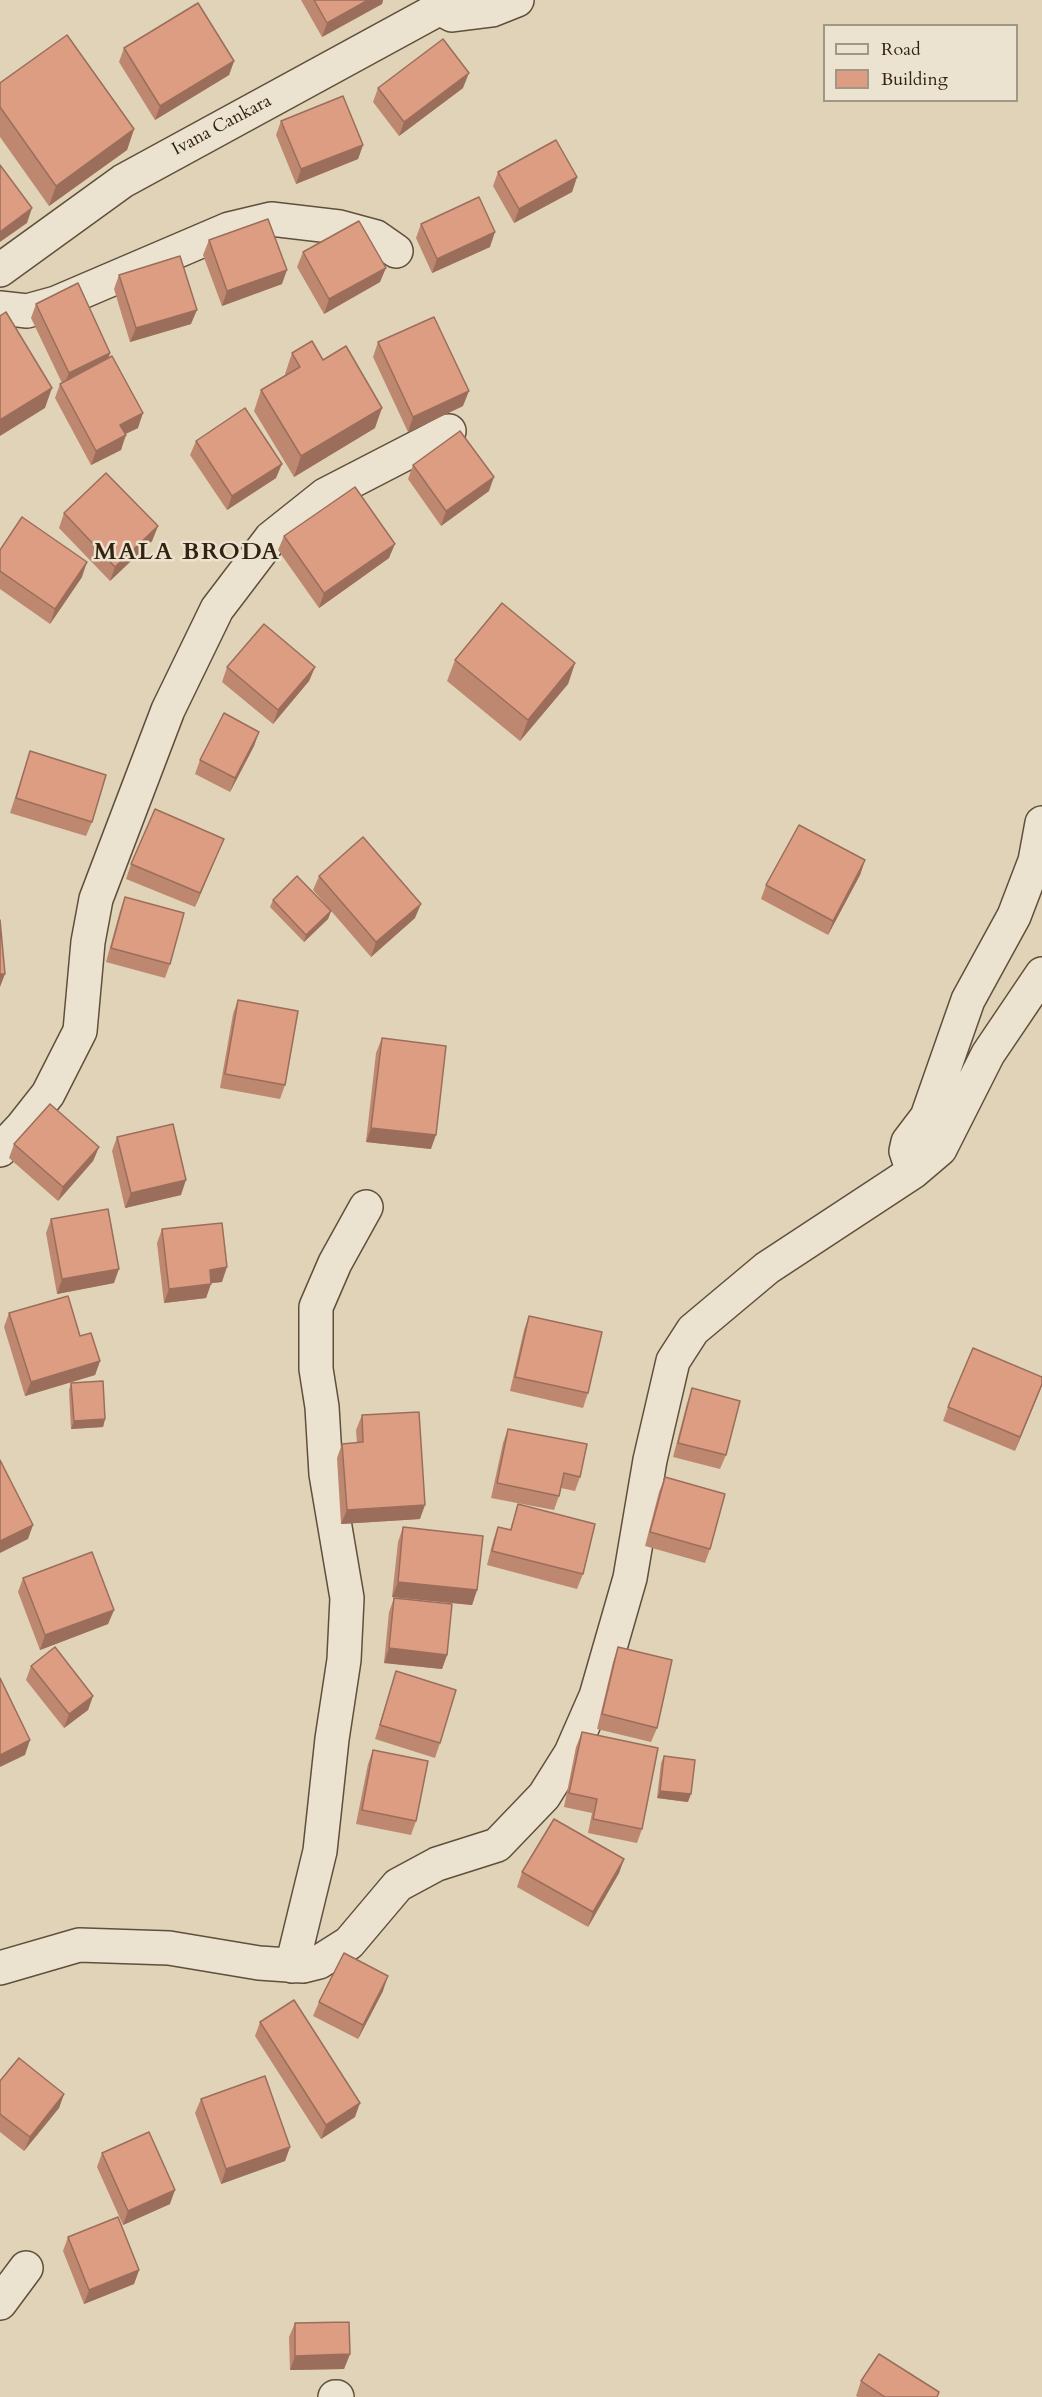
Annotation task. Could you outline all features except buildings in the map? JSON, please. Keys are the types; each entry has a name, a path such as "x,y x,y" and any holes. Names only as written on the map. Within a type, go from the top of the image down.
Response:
{"street":[{"path":"448,4 453,15 492,9 517,0"},
{"name":"Ivana Cankara","path":"0,270 123,181 448,4"},
{"path":"0,308 27,311 56,303 230,229 271,219 339,227 376,237 396,251"},
{"path":"0,1150 22,1128 48,1094 80,1031 88,942 96,899 168,710 217,609 271,538 325,495 449,431"},
{"path":"914,1172 906,1151 908,1142 927,1117 968,1000 1014,916 1035,861 1042,823"},
{"path":"0,1968 79,1945 169,1948 292,1966 319,1962 349,1943 398,1885 437,1864 496,1845 544,1796 572,1753 596,1696 630,1578 650,1460 673,1360 693,1330 767,1268 914,1172 940,1149 988,1054 1042,974"},
{"path":"292,1966 320,1851 332,1739 344,1660 347,1598 326,1474 322,1407 316,1369 316,1307 335,1263 366,1207"},
{"path":"0,2303 26,2268"}],"district":[{"name":"MALA BRODA","path":"187,553"}]}
